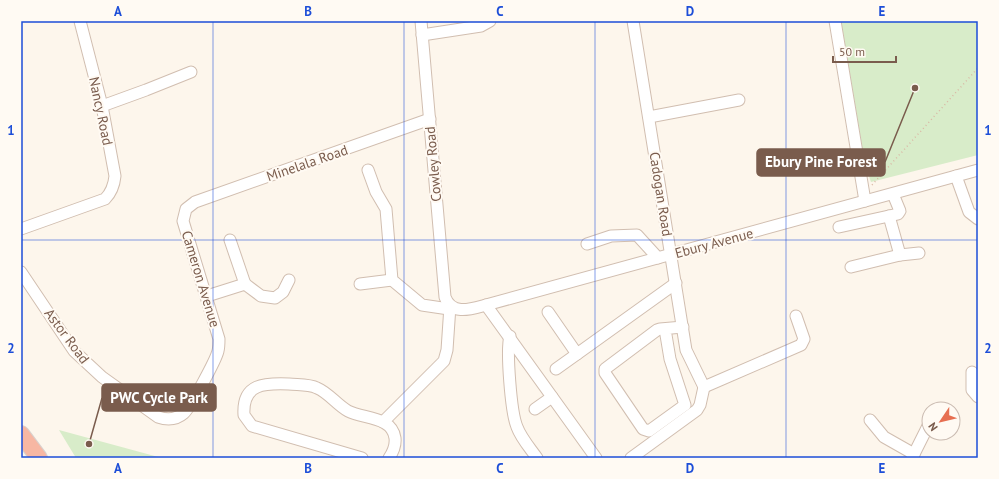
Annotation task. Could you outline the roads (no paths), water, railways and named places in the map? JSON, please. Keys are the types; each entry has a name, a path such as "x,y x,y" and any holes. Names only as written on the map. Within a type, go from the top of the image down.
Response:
{"highway":[{"path":"21,434 39,458"}],"street":[{"name":"Nancy Road","path":"21,229 105,199 112,190 115,176 102,106 80,21"},
{"name":"Cowley Road","path":"421,21 444,297 449,308"},
{"path":"422,35 481,26 490,21"},
{"name":"Cadogan Road","path":"633,21 686,350 704,387"},
{"path":"835,21 865,198"},
{"path":"102,106 190,72"},
{"path":"649,117 740,100"},
{"name":"Minelala Road","path":"186,209 195,202 430,119"},
{"path":"360,284 392,280 386,209 376,192 368,170"},
{"name":"Ebury Avenue","path":"392,280 422,305 466,310 658,258 865,198 893,194 978,170"},
{"path":"956,176 969,212 978,219"},
{"path":"839,227 896,215 900,212 893,194"},
{"name":"Cameron Avenue","path":"184,413 218,351 219,338 183,221 186,209"},
{"path":"889,216 900,255"},
{"path":"587,244 611,236 637,235 658,258"},
{"path":"230,240 245,284 256,294 275,298 280,295 289,280"},
{"path":"851,267 900,255 919,253"},
{"name":"Astor Road","path":"21,272 67,340 87,364 158,417 168,420 184,413"},
{"path":"556,369 676,283"},
{"path":"207,296 245,284"},
{"path":"486,305 510,336 596,458"},
{"path":"383,422 444,361 448,350 449,308"},
{"path":"548,312 577,354"},
{"path":"631,458 697,410 700,405 704,387 801,345 804,339 796,316"},
{"path":"665,329 670,359 685,405 651,430 647,431 643,429 605,373 605,369 657,330 665,329 683,327"},
{"path":"510,336 508,348 514,420 519,433 537,458"},
{"path":"972,372 972,390 978,397"},
{"path":"362,458 252,426 244,415 245,399 255,387 262,384 308,386 323,391 350,412 383,422 391,428 395,436 395,444 389,458"},
{"path":"535,409 552,397"},
{"path":"870,420 884,437 913,456 921,440"}],"place":[{"name":"Ebury Pine Forest","path":"915,88"},
{"name":"PWC Cycle Park","path":"89,444"}]}
